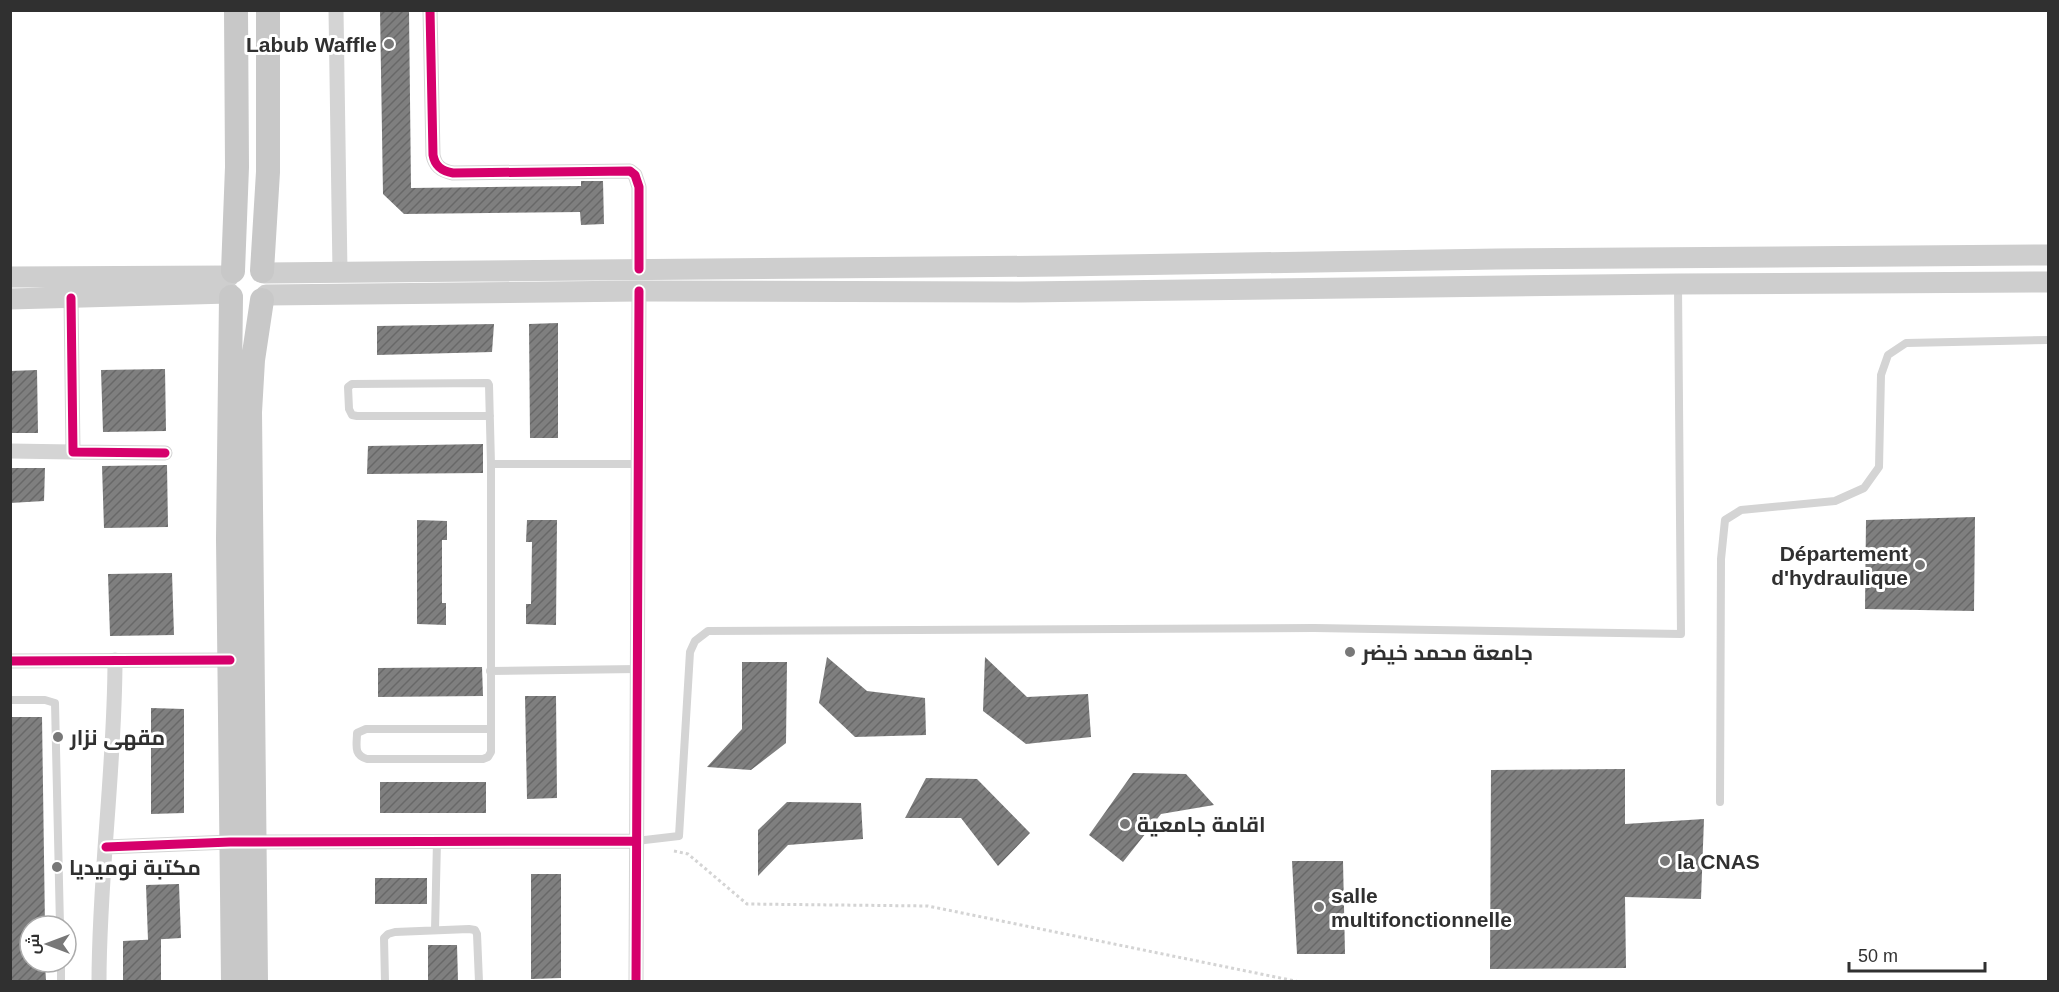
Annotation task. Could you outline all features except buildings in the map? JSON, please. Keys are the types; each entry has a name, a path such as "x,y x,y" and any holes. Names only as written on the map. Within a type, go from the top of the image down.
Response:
{"main road":[{"path":"232,981 228,539 230,284 237,166 236,10"},
{"path":"256,981 250,412 252,360 264,285 268,172 268,10"},
{"path":"264,285 340,272 1521,258 2049,255"},
{"path":"251,265 264,285 257,304 245,306 239,304 230,284 238,267 251,265"},
{"path":"10,276 230,284"},
{"path":"264,285 639,291 1020,292 2049,282"},
{"path":"10,299 71,298 230,284"}],"street":[{"path":"336,10 340,272"},
{"path":"430,10 433,155 438,167 453,173 630,171 635,175 639,187 639,269"},
{"path":"636,981 639,291"},
{"path":"71,298 73,452"},
{"path":"10,451 165,453"},
{"path":"99,981 99,943 115,714 115,660"},
{"path":"10,661 230,660"},
{"path":"106,847 230,842 636,841"}],"lane":[{"path":"636,841 679,836 690,652 695,641 708,632 1314,628 1681,634 1678,284"},
{"path":"1720,802 1721,559 1725,520 1741,510 1835,501 1864,488 1879,467 1881,375 1888,355 1906,343 2049,340"},
{"path":"490,416 352,415 349,410 348,387 352,384 488,383 490,416 491,464 490,671 491,729 491,752 483,759 367,759 356,753 357,733 366,729 491,729"},
{"path":"491,464 639,464"},
{"path":"490,671 637,669"},
{"path":"10,700 45,699 55,703 60,914"},
{"path":"435,930 437,841"},
{"path":"385,981 384,938 395,932 435,930 475,930 478,981"}],"path":[{"path":"668,849 688,854 747,904 928,906 1300,981"}],"cycle path":[{"path":"430,10 433,155 437,165 453,173 630,171 635,175 639,187 639,269"},
{"path":"636,982 639,291"},
{"path":"71,298 73,452 165,453"},
{"path":"10,661 230,660"},
{"path":"106,847 230,842 636,841"}],"place":[{"name":"Labub Waffle","path":"389,44"},
{"name":"Département d'hydraulique","path":"1920,565"},
{"name":"جامعة محمد خيضر","path":"1350,652"},
{"name":"مقهى نزار","path":"58,737"},
{"name":"اقامة جامعية","path":"1125,824"},
{"name":"la CNAS","path":"1665,861"},
{"name":"مكتبة نوميديا","path":"57,867"},
{"name":"salle multifonctionnelle","path":"1319,907"}]}
